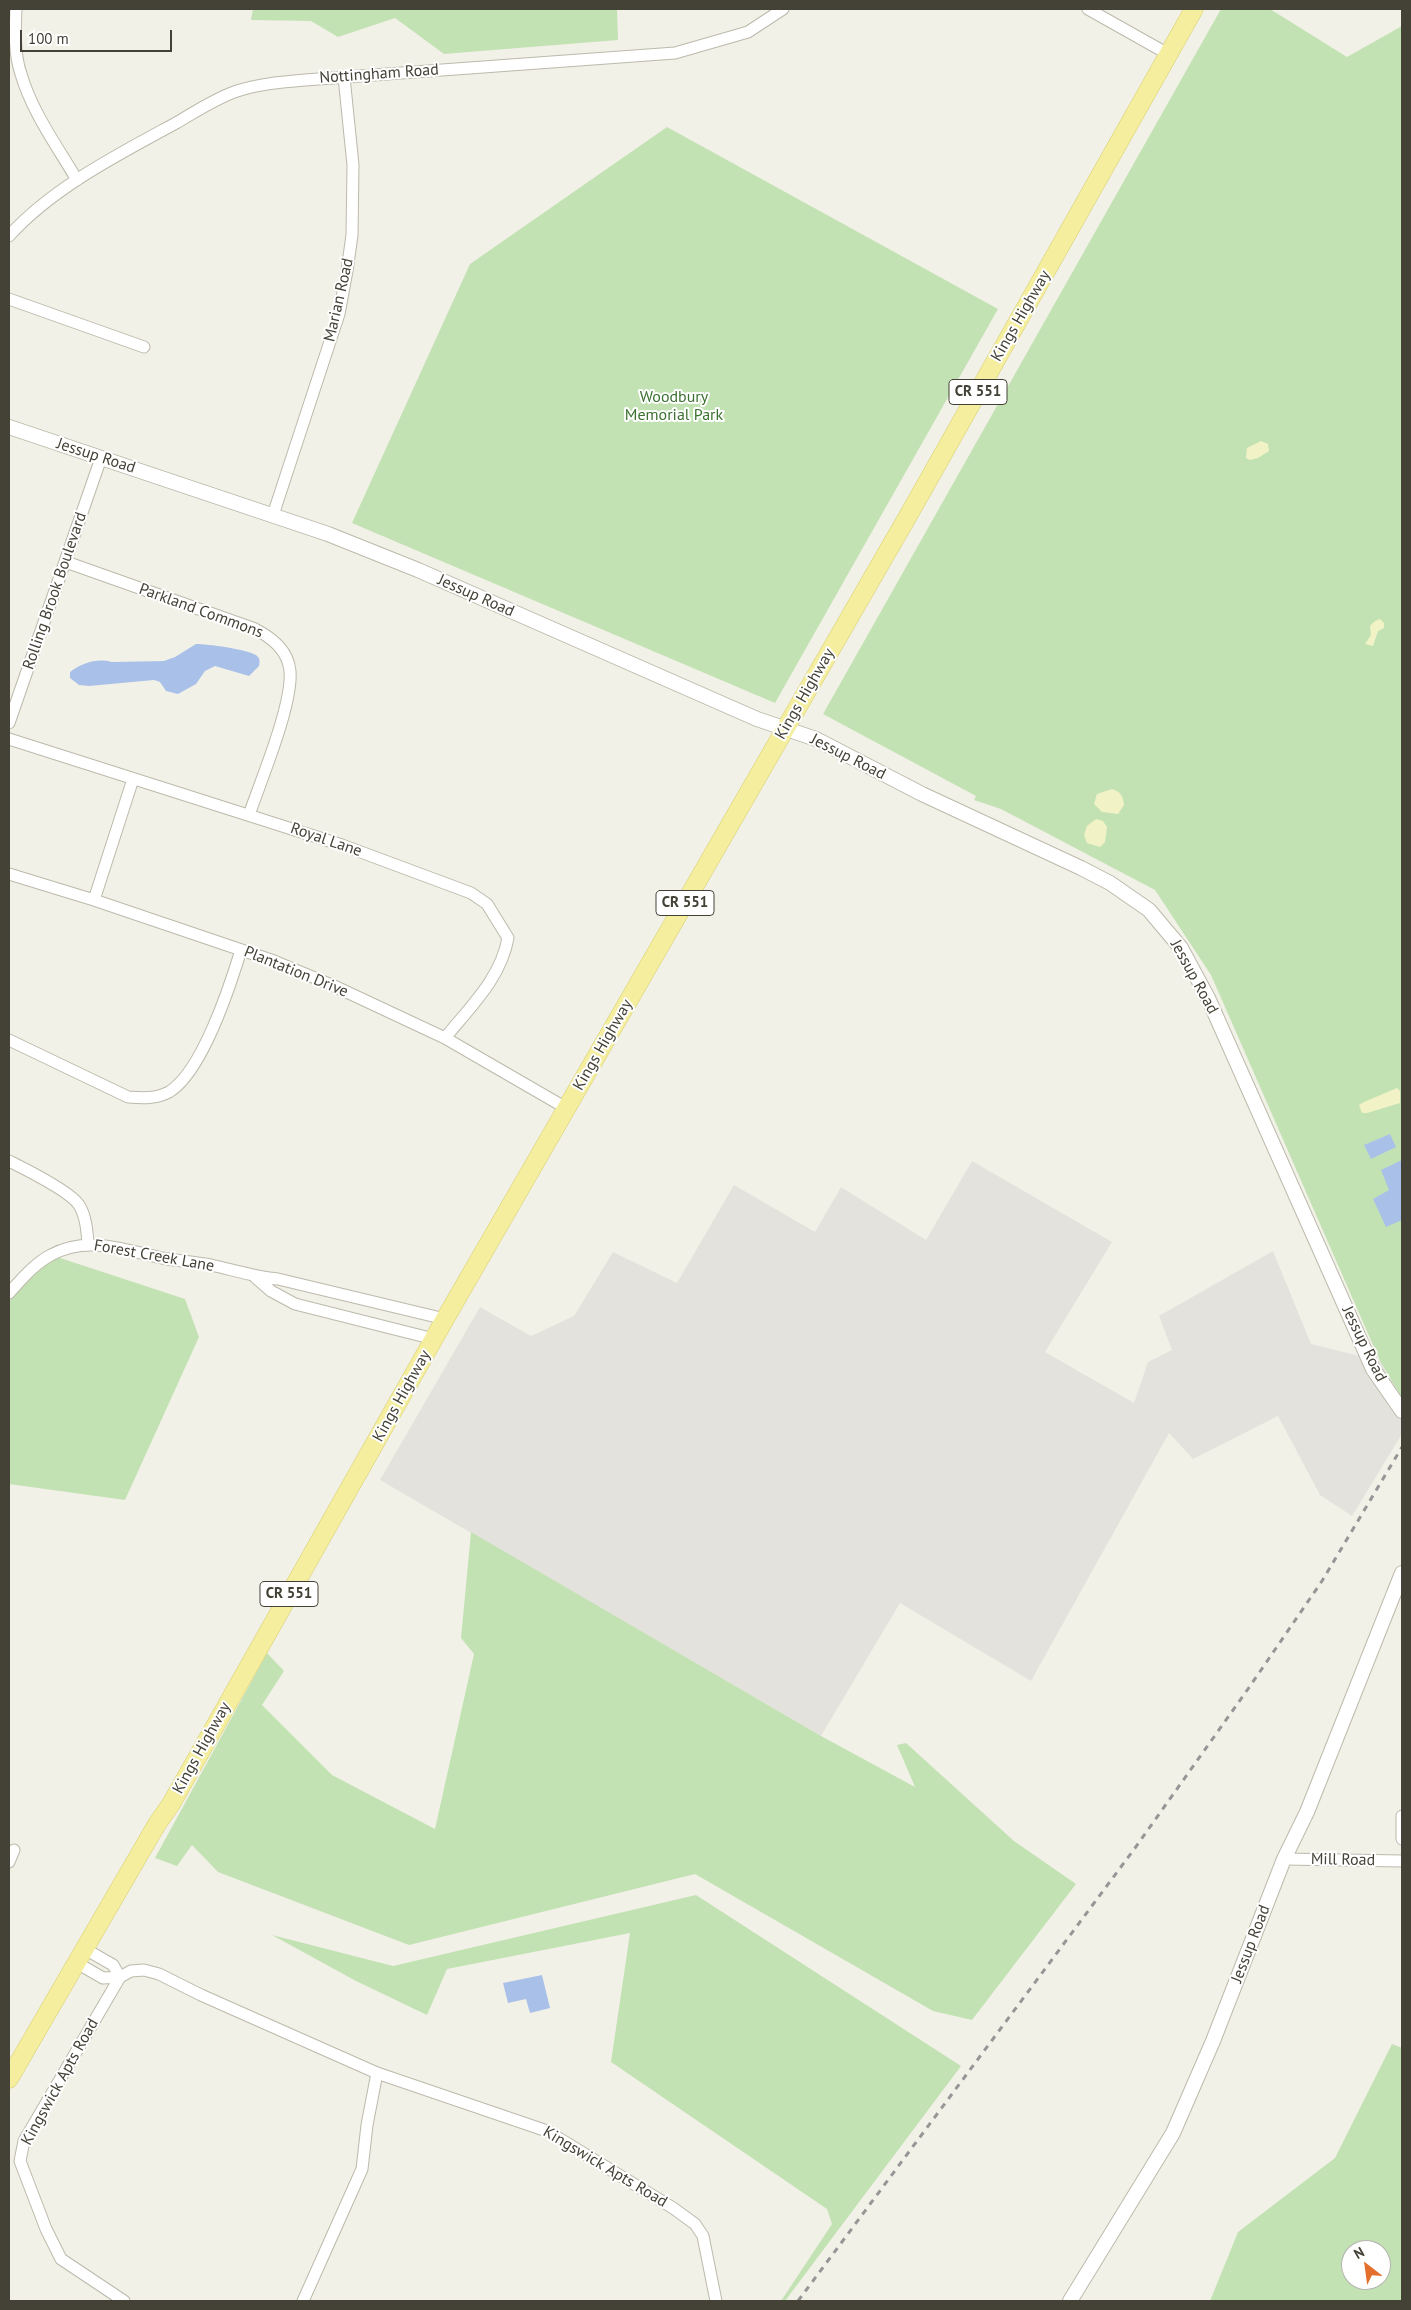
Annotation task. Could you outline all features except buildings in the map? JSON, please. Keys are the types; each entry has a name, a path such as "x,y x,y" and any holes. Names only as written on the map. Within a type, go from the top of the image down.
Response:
{"main road":[{"name":"Kings Highway","path":"9,2079 157,1824 171,1804 445,1319 1086,203 1194,9"}],"street":[{"path":"16,9 15,35 20,73 31,102 77,180"},
{"name":"Nottingham Road","path":"9,236 36,208 77,180 164,129 235,92 263,84 675,53 748,32 784,9"},
{"path":"1088,9 1168,54"},
{"name":"Marian Road","path":"273,515 339,314 347,271 352,235 354,166 344,77"},
{"path":"9,299 144,347"},
{"name":"Jessup Road","path":"9,427 328,534 402,563 748,716 816,740 922,794 1082,868 1110,883 1149,910 1181,948 1208,998 1373,1369 1402,1411"},
{"name":"Rolling Brook Boulevard","path":"9,723 101,458"},
{"name":"Parkland Commons","path":"66,562 255,629 272,638 284,654 290,670 284,710 249,815"},
{"name":"Royal Lane","path":"9,739 351,848 471,893 487,904 508,938 505,954 496,974 445,1038"},
{"path":"94,900 134,779"},
{"name":"Plantation Drive","path":"9,874 94,900 241,950 334,986 445,1038 566,1108"},
{"path":"9,1040 128,1097 150,1098 169,1092 182,1080 194,1064 226,997 241,950"},
{"path":"10,1164 69,1196 79,1205 85,1218 88,1243"},
{"name":"Forest Creek Lane","path":"9,1293 41,1261 51,1254 88,1243 163,1258 211,1265 255,1277 278,1279 445,1319"},
{"name":"Forest Creek Lane","path":"255,1277 271,1290 295,1304 434,1339"},
{"name":"Jessup Road","path":"1070,2301 1173,2134 1213,2041 1284,1859 1307,1812 1402,1573"},
{"path":"1402,1816 1402,1839"},
{"path":"9,1862 14,1850"},
{"name":"Mill Road","path":"1284,1859 1402,1861"},
{"path":"81,1956 113,1966 120,1977"},
{"name":"Kingswick Apts Road","path":"81,1956 103,1978 120,1977 131,1971 144,1970 159,1974 377,2073 547,2131 696,2224 703,2236 716,2301"},
{"name":"Kingswick Apts Road","path":"120,1977 24,2141 20,2161 46,2229 61,2259 124,2301"},
{"path":"302,2301 362,2169 367,2125 377,2073"}],"shaded area":[{"path":"972,1161 1112,1242 1045,1352 1134,1403 1148,1362 1172,1350 1159,1316 1273,1251 1311,1344 1380,1361 1402,1398 1402,1434 1352,1516 1320,1495 1278,1416 1193,1459 1169,1433 1031,1681 900,1603 821,1736 380,1480 480,1307 531,1336 574,1316 613,1252 677,1283 734,1185 815,1232 841,1187 926,1240"}],"green space":[{"path":"253,9 617,9 618,40 444,54 395,18 338,37 311,21 251,20"},
{"path":"1221,9 1270,9 1347,57 1402,26 1402,1398 1380,1361 1211,975 1155,890 1001,809 974,800 976,796 823,714"},
{"name":"Woodbury Memorial Park","path":"667,127 998,309 775,703 352,523 470,264"},
{"path":"48,1254 185,1299 199,1337 125,1500 9,1484 9,1293"},
{"path":"471,1532 821,1736 915,1787 897,1745 906,1743 1014,1841 1076,1884 972,2020 933,2011 695,1874 409,1945 218,1872 192,1845 177,1866 155,1858 267,1653 284,1671 262,1705 332,1775 435,1829 474,1654 461,1638"},
{"path":"696,1895 961,2066 785,2301 781,2301 832,2224 827,2209 611,2062 630,1933 447,1969 427,2015 356,1981 272,1935 393,1966"},
{"path":"1392,2044 1402,2048 1402,2301 1210,2301 1238,2232 1335,2158"}],"sand":[{"path":"1261,441 1268,444 1269,451 1258,458 1250,460 1246,458 1247,448"},
{"path":"1380,619 1384,623 1384,628 1378,631 1373,646 1365,644 1371,635 1370,626"},
{"path":"1112,789 1118,792 1123,799 1124,805 1118,814 1102,812 1094,804 1097,794"},
{"path":"1096,819 1103,821 1107,827 1105,842 1100,847 1087,843 1084,835 1087,826"},
{"path":"1397,1088 1400,1091 1400,1103 1362,1113 1359,1105"}],"water":[{"path":"196,644 226,647 251,653 258,657 260,661 259,666 249,676 215,666 205,671 196,684 178,694 166,691 160,682 154,680 89,686 79,685 70,678 70,672 90,662 164,661 175,657"},
{"path":"1390,1134 1396,1147 1371,1159 1364,1145"},
{"path":"1402,1160 1402,1220 1386,1227 1373,1199 1389,1190 1381,1170"},
{"path":"542,1975 550,2008 530,2013 526,1999 508,2003 503,1983"}],"railway":[{"path":"798,2301 1135,1848 1248,1689 1322,1581 1402,1447"}]}
